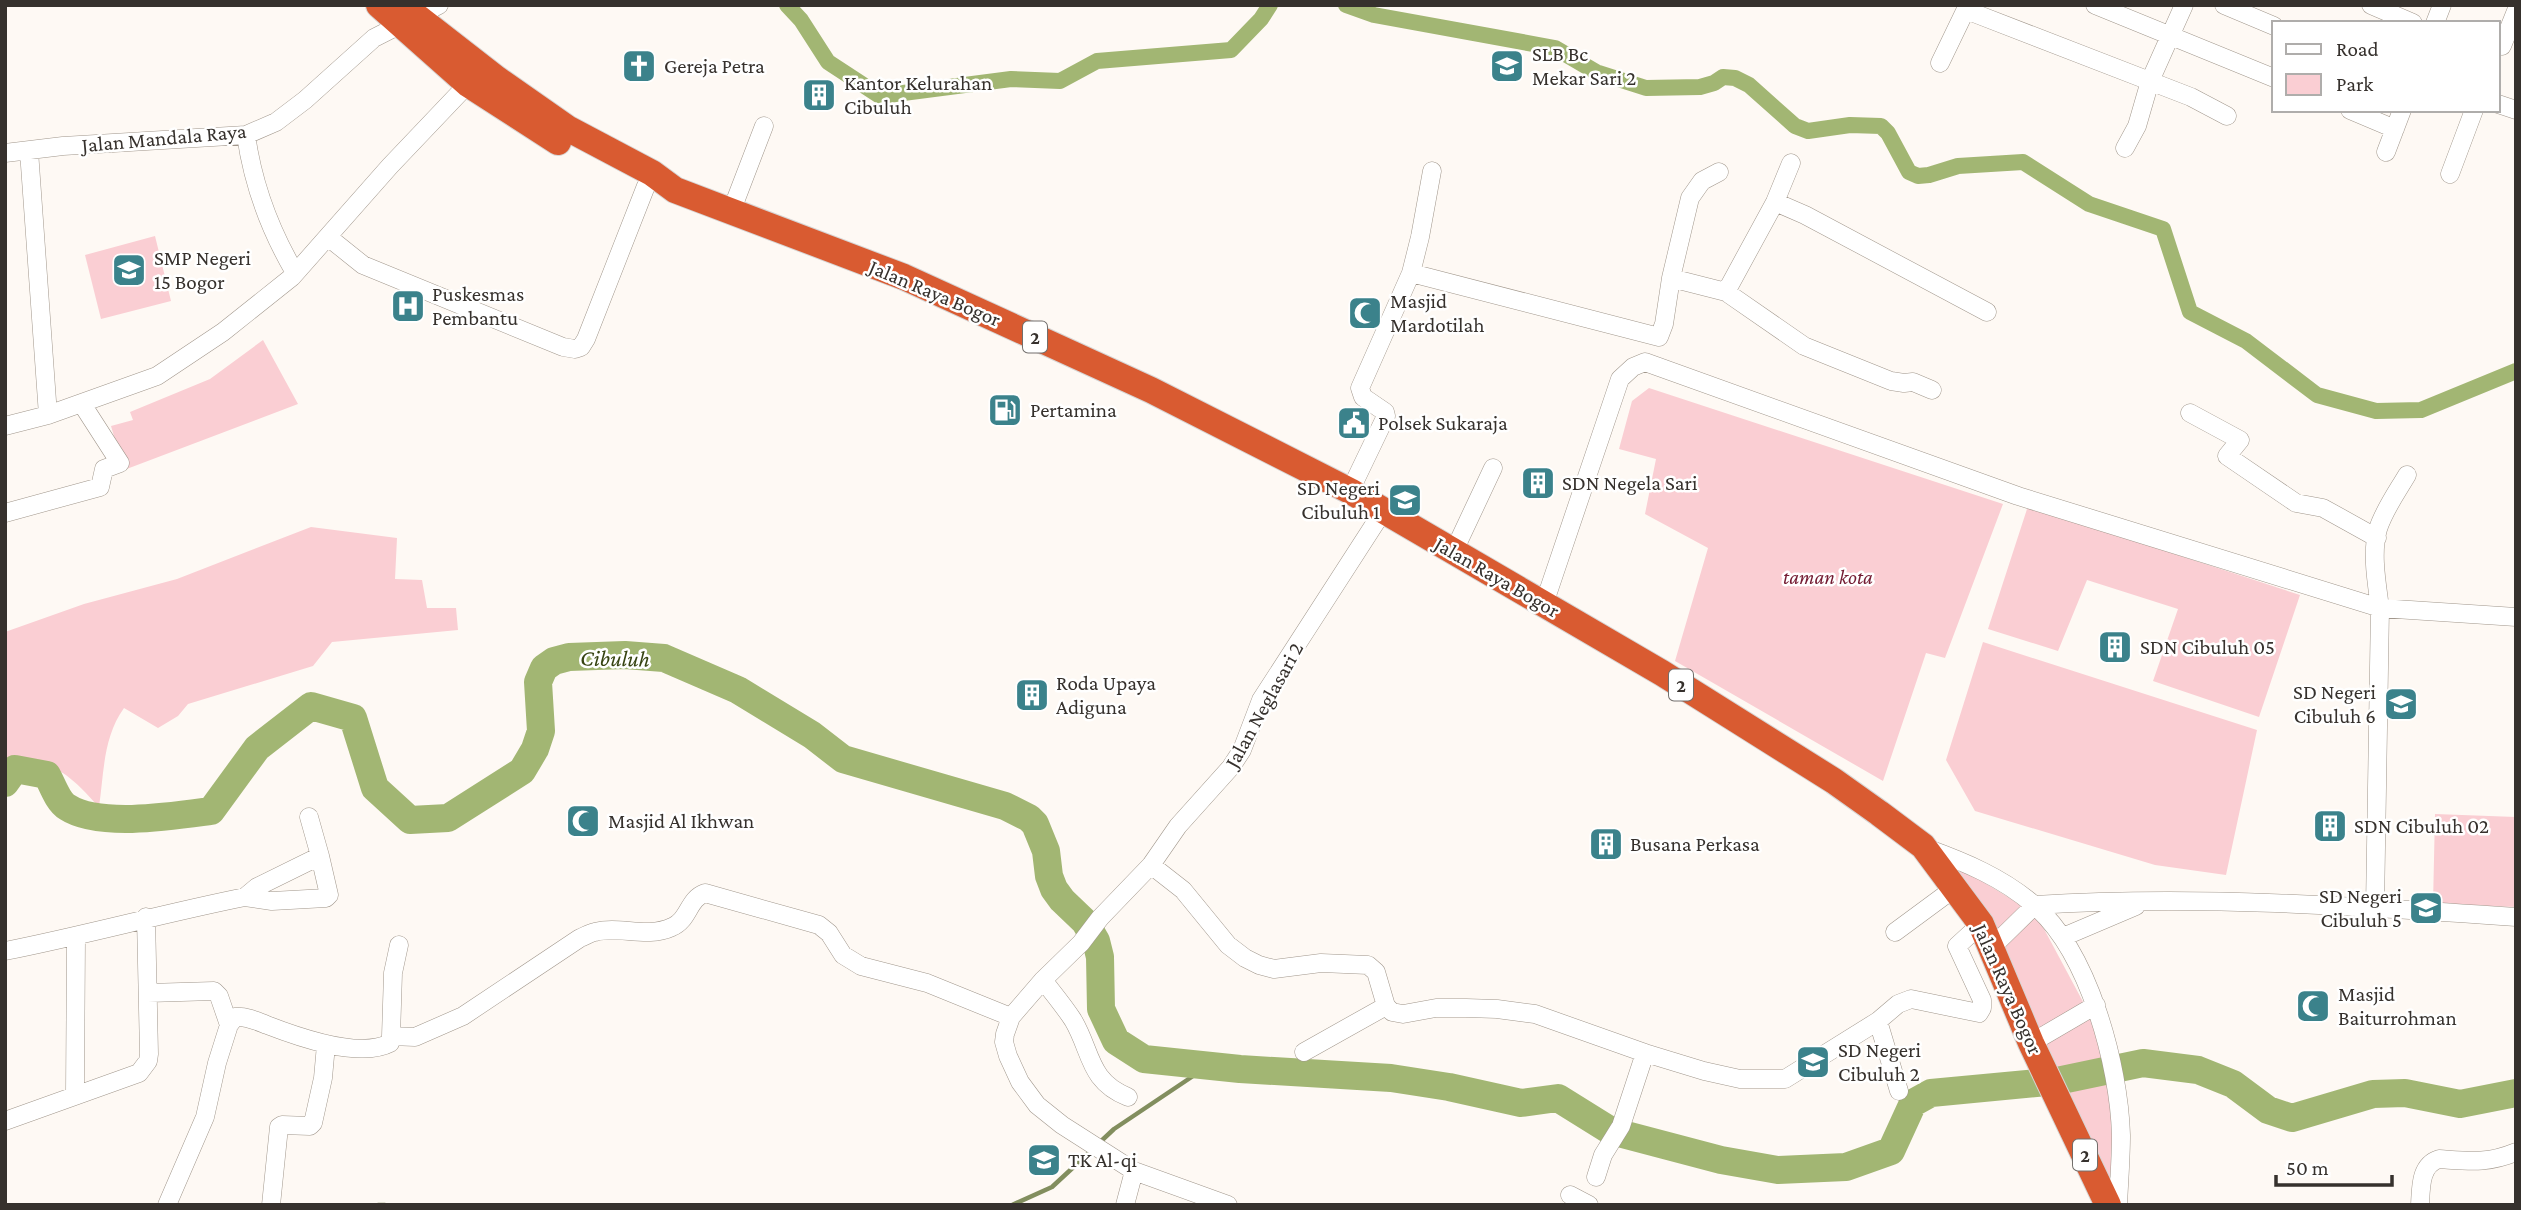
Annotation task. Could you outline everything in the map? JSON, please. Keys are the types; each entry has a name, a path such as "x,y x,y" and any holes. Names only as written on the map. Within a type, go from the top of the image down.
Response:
{"highway":[{"name":"Jalan Raya Bogor","path":"395,11 468,84 547,137 646,186 675,190 904,277 1151,390 1350,491 1662,673 1834,781 1923,846 1956,887 1987,936 2034,1049 2108,1205"},
{"name":"Jalan Raya Bogor","path":"395,11 567,128 652,173 675,190"}],"street":[{"name":"Jalan Mandala Raya","path":"5,153 63,146 246,135 276,122 295,107 374,38 395,11 439,5"},
{"path":"2095,5 2272,77"},
{"path":"2125,148 2137,126 2150,81 2184,5"},
{"path":"2224,5 2272,25"},
{"path":"2371,5 2408,21"},
{"path":"2501,5 2516,11 2505,49"},
{"path":"1940,63 1967,8 2191,97 2227,116"},
{"path":"5,426 82,404 157,376 193,354 292,276 468,84"},
{"path":"2355,112 2395,129"},
{"path":"2386,152 2401,112"},
{"path":"2450,174 2473,112"},
{"path":"731,212 764,126"},
{"path":"246,135 251,169 264,211 279,245 295,271"},
{"path":"29,151 48,415"},
{"path":"1726,292 1775,202 1791,163"},
{"path":"1350,491 1386,416 1385,412 1363,397 1360,388 1411,273 1432,171"},
{"path":"1411,273 1659,337 1690,198 1702,181 1719,172"},
{"path":"328,237 363,265 563,347 575,349 581,347 586,339 646,186"},
{"path":"1775,202 1805,215 1987,312"},
{"path":"1671,278 1726,292 1804,346 1891,381 1913,382 1933,390"},
{"path":"1544,604 1620,379 1633,367 1645,362 2018,496 2380,608 2516,617"},
{"path":"5,513 100,487 104,469 120,463 82,404"},
{"path":"2190,413 2239,440 2227,456 2296,503 2323,508 2377,538"},
{"path":"1454,551 1493,468"},
{"path":"2375,907 2380,608 2376,573 2377,538 2387,510 2407,475"},
{"name":"Jalan Neglasari 2","path":"1011,1017 1151,865 1178,826 1231,767 1242,750 1261,700 1383,511"},
{"path":"5,951 76,937 146,917 246,897 272,901 326,898 329,895 328,889 309,817"},
{"path":"1923,846 1987,872 2035,905 2063,937 2096,1005 2117,1099 2121,1133 2118,1205"},
{"path":"246,897 257,887 320,856"},
{"path":"1151,865 1173,880 1228,945 1245,958 1273,969 1321,963 1368,965 1376,972 1386,1006 1392,1012 1403,1014 1436,1008 1466,1008 1535,1014 1645,1053 1740,1079 1785,1079 1878,1021 1898,1004 1911,999 1979,1013 1982,1000 1957,946 1987,936 2035,905 2230,901 2375,907 2516,917"},
{"path":"1895,932 1956,887"},
{"path":"391,1036 415,1037 463,1016 580,938 596,931 638,933 674,927 682,920 694,899 705,893 819,925 829,933 843,955 862,966 927,983 1011,1017 1004,1042 1020,1082 1037,1105 1062,1125 1134,1171 1228,1205"},
{"path":"2063,937 2142,902"},
{"path":"5,1121 139,1073 145,1066 149,1054 146,917"},
{"path":"75,1095 76,937"},
{"path":"167,1205 205,1117 217,1063 229,1025 235,1017 258,1020 326,1045 376,1048 390,1043 393,972 399,945"},
{"path":"1043,980 1071,1017 1081,1035 1093,1070 1103,1082 1128,1097"},
{"path":"148,993 214,991 219,996 229,1025"},
{"path":"2034,1049 2096,1005"},
{"path":"1304,1052 1386,1006"},
{"path":"1878,1021 1899,1091"},
{"path":"271,1205 279,1127 310,1126 313,1123 323,1078 326,1045"},
{"path":"1597,1177 1603,1155 1614,1137 1645,1053"},
{"path":"2420,1205 2424,1172 2432,1161 2439,1159 2484,1162 2498,1160 2516,1152"},
{"path":"1125,1205 1134,1171"},
{"path":"1570,1195 1589,1205"}],"green space":[{"path":"155,236 171,301 101,319 85,255"},
{"path":"263,340 298,404 124,470 111,426 133,420 130,412 210,379"},
{"name":"taman kota","path":"1649,388 2003,504 1945,658 1926,653 1883,781 1675,661 1708,548 1645,514 1656,459 1619,449 1632,401"},
{"path":"2028,506 2300,595 2259,717 2153,681 2178,609 2087,580 2058,651 1988,629"},
{"path":"311,527 397,538 395,579 422,580 427,608 456,608 458,630 332,642 313,666 188,704 178,716 158,728 124,708 108,743 99,807 78,785 59,771 37,763 5,759 5,632 84,604 177,579"},
{"path":"1983,642 2257,730 2226,875 2155,865 1975,811 1946,760"},
{"path":"2435,814 2516,817 2516,907 2433,904"},
{"path":"1957,866 2036,914 2096,1026 2115,1118 2116,1205"}],"waterway":[{"path":"787,5 801,20 828,62 880,96 1011,79 1060,81 1097,61 1231,50 1261,19 1270,5"},
{"path":"1346,5 1374,15 1555,48 1596,72 1646,88 1700,87 1723,77 1735,78 1749,85 1795,126 1808,131 1850,125 1881,126 1888,133 1909,172 1918,176 1958,166 2023,162 2089,204 2163,229 2190,312 2246,341 2317,395 2376,411 2421,410 2516,371"},
{"name":"Cibuluh","path":"5,783 15,769 47,775 64,805 98,817 137,819 211,811 257,748 311,706 353,718 375,788 410,820 448,818 522,771 535,749 541,731 538,682 544,668 554,661 569,657 625,655 664,658 738,690 812,735 843,759 1005,806 1029,818 1035,824 1046,851 1049,876 1054,889 1085,922 1096,941 1100,957 1101,1009 1116,1041 1144,1059 1240,1069 1391,1078 1449,1087 1521,1103 1558,1098 1611,1131 1721,1160 1778,1170 1846,1167 1891,1151 1913,1103 1931,1093 2057,1081 2143,1063 2198,1070 2233,1084 2268,1110 2292,1118 2373,1094 2405,1093 2460,1104 2516,1093"},
{"path":"1098,1144 1114,1129 1208,1066"},
{"path":"1012,1205 1052,1187 1092,1150"},
{"path":"378,1205 385,1205"}],"place":[{"name":"Gereja Petra","path":"639,66"},
{"name":"SLB Bc Mekar Sari 2","path":"1507,66"},
{"name":"Kantor Kelurahan Cibuluh","path":"819,95"},
{"name":"SMP Negeri 15 Bogor","path":"129,270"},
{"name":"Puskesmas Pembantu","path":"408,306"},
{"name":"Masjid Mardotilah","path":"1365,313"},
{"name":"Pertamina","path":"1005,410"},
{"name":"Polsek Sukaraja","path":"1354,423"},
{"name":"SDN Negela Sari","path":"1538,483"},
{"name":"SD Negeri Cibuluh 1","path":"1405,500"},
{"name":"SDN Cibuluh 05","path":"2115,647"},
{"name":"Roda Upaya Adiguna","path":"1032,695"},
{"name":"SD Negeri Cibuluh 6","path":"2401,704"},
{"name":"Masjid Al Ikhwan","path":"583,821"},
{"name":"SDN Cibuluh 02","path":"2330,826"},
{"name":"Busana Perkasa","path":"1606,844"},
{"name":"SD Negeri Cibuluh 5","path":"2426,908"},
{"name":"Masjid Baiturrohman","path":"2313,1006"},
{"name":"SD Negeri Cibuluh 2","path":"1813,1062"},
{"name":"TK Al-qi","path":"1044,1160"}]}
